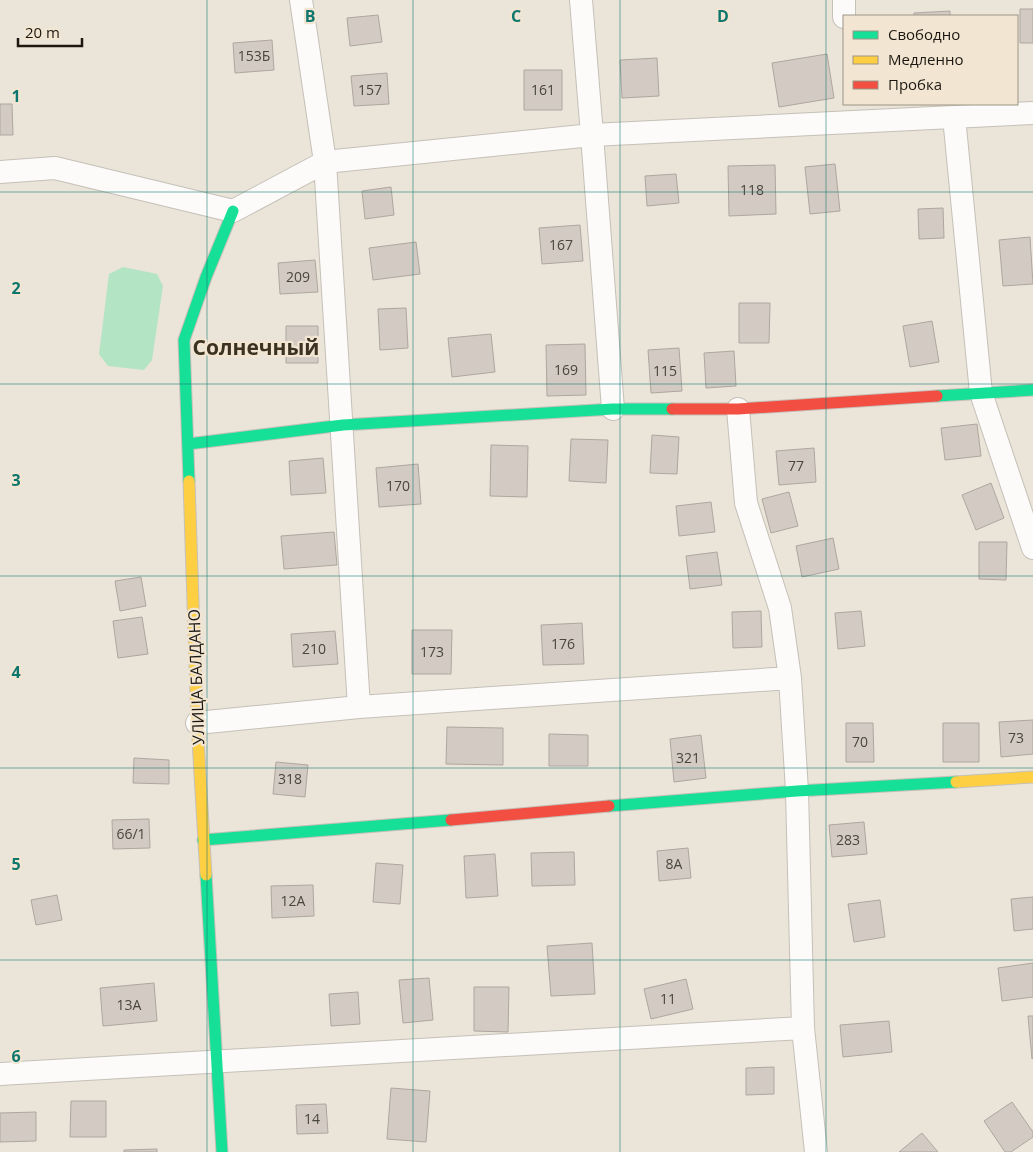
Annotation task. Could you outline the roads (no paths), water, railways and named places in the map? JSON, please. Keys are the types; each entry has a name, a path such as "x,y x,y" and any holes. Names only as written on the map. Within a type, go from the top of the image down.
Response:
{"street":[{"path":"301,0 325,162 343,425 359,707"},
{"path":"581,0 613,409"},
{"path":"844,0 844,15"},
{"path":"0,172 56,168 233,211 325,162 592,135 848,113 954,117 1033,113"},
{"path":"954,117 981,393 1033,548"},
{"name":"УЛИЦА БАЛДАНО","path":"222,1152 215,1062 197,723 184,340 206,277 233,211"},
{"path":"188,444 343,425 613,409 738,409 1033,390"},
{"path":"738,409 746,503 780,608 790,678 797,791 803,1028 816,1152"},
{"path":"197,723 359,707 790,678"},
{"path":"203,840 797,791 1033,777"},
{"path":"0,1074 803,1028"}],"district":[{"name":"Солнечный","path":"256,348"}]}
